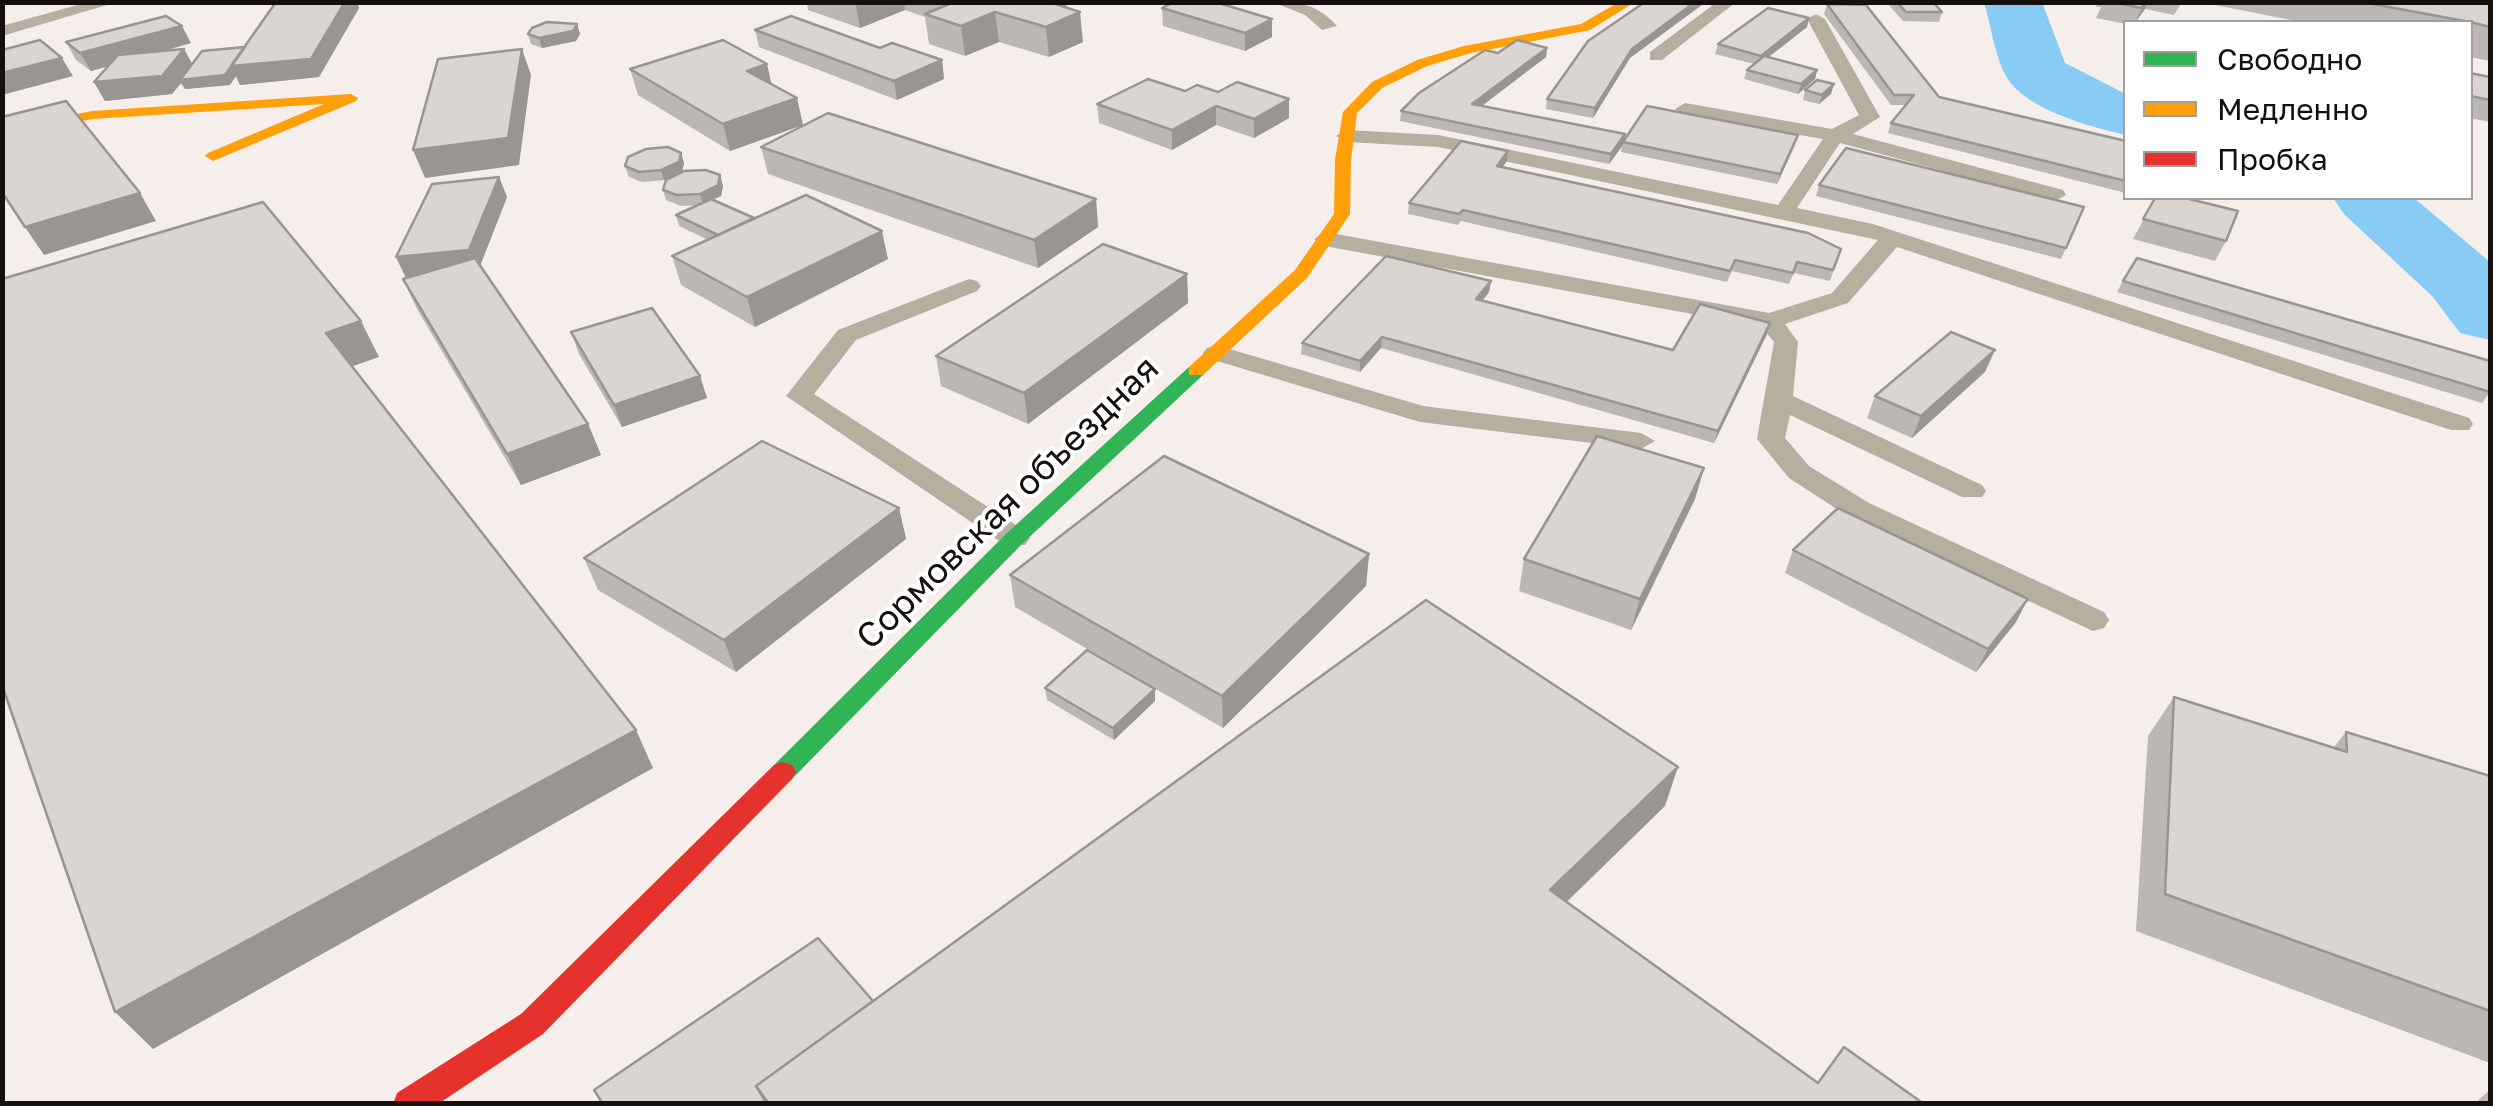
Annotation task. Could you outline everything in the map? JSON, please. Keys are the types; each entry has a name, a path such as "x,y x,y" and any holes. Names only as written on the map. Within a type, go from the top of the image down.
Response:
{"street":[{"name":"Сормовская объездная","path":"408,1104 532,1024 1015,538 1301,274 1342,214 1350,112 1377,85 1422,63 1469,48 1584,27 1629,2"},
{"path":"2,134 92,115 351,98 213,156"}],"lane":[{"path":"2,31 109,2"},
{"path":"1282,2 1312,11 1328,26"},
{"path":"1656,56 1728,2"},
{"path":"1784,212 1835,135 1870,117 1816,19"},
{"path":"1685,109 1835,135 2055,195"},
{"path":"1346,136 1438,141 1892,238 2460,424"},
{"path":"1325,239 1770,321 1840,298 1892,238"},
{"path":"969,286 847,335 799,396 1015,538"},
{"path":"1770,321 1786,342 1771,439 1799,472 1859,510 2093,620"},
{"path":"1216,352 1420,414 1641,441"},
{"path":"1780,400 1972,491"}],"building":[{"path":"276,2 345,2 311,59 231,66"},
{"path":"954,2 1049,2 1080,12 1046,27 995,12 961,26 925,14"},
{"path":"1174,2 1215,2 1272,19 1245,33 1162,8"},
{"path":"1645,2 1695,2 1632,49 1595,108 1547,99 1588,41"},
{"path":"1897,2 1933,2 1942,12 1906,12"},
{"path":"2113,2 2145,2 2141,8"},
{"path":"2362,2 2490,2 2490,27 2473,20"},
{"path":"1827,4 1866,5 1939,97 2123,140 2123,180 1891,123 1914,95 1894,95"},
{"path":"1768,8 1809,18 1761,56 1718,44"},
{"path":"166,16 182,26 80,53 66,42"},
{"path":"791,16 880,48 892,43 942,60 894,81 755,30"},
{"path":"547,22 577,24 573,31 539,38 528,34"},
{"path":"40,40 62,58 2,73 2,50"},
{"path":"723,40 767,64 747,71 797,98 723,124 630,69"},
{"path":"1517,40 1547,48 1472,104 1625,134 1611,154 1401,111 1419,93 1485,50 1498,53"},
{"path":"245,47 225,75 180,80 202,51"},
{"path":"184,49 162,76 94,82 118,55"},
{"path":"522,49 508,138 413,150 438,59"},
{"path":"1764,56 1817,70 1801,84 1747,70"},
{"path":"2473,74 2490,77 2490,100 2473,97"},
{"path":"1148,79 1185,91 1197,85 1218,92 1237,82 1289,99 1254,119 1216,106 1172,130 1097,104"},
{"path":"1817,80 1834,84 1822,95 1805,90"},
{"path":"66,101 140,193 25,227 2,192 2,117"},
{"path":"1647,106 1798,135 1780,174 1623,142"},
{"path":"828,113 1096,199 1034,240 761,147"},
{"path":"1461,141 1508,151 1497,166 1808,233 1841,249 1833,270 1797,262 1793,273 1735,260 1730,271 1463,210 1459,214 1409,203"},
{"path":"668,147 681,153 679,162 661,170 639,172 625,166 628,157 646,149"},
{"path":"1846,148 2084,207 2066,248 1819,185"},
{"path":"706,170 720,175 718,185 700,194 677,195 663,190 666,180 684,171"},
{"path":"499,177 469,250 396,257 432,184"},
{"path":"806,195 882,231 747,297 672,256"},
{"path":"711,199 754,218 718,235 676,215"},
{"path":"2154,200 2193,200 2238,211 2226,241 2143,219"},
{"path":"263,202 361,321 326,333 636,730 115,1012 2,685 2,279"},
{"path":"1103,244 1187,274 1024,393 936,356"},
{"path":"1386,256 1491,281 1476,299 1673,350 1700,304 1770,323 1718,431 1382,337 1360,361 1302,343"},
{"path":"475,258 588,424 507,454 403,279"},
{"path":"2137,258 2490,361 2490,392 2123,281"},
{"path":"652,308 700,376 614,405 571,332"},
{"path":"1951,332 1995,350 1921,416 1875,396"},
{"path":"1597,436 1704,468 1640,599 1524,559"},
{"path":"762,441 899,508 724,640 584,558"},
{"path":"1164,456 1369,554 1222,696 1010,575"},
{"path":"1838,508 2028,599 1988,649 1793,550"},
{"path":"1426,600 1678,767 1550,890 1818,1083 1844,1047 1924,1104 769,1104 756,1086"},
{"path":"1087,650 1155,689 1113,728 1045,688"},
{"path":"2174,697 2347,752 2346,732 2490,776 2490,1011 2165,894"},
{"path":"818,938 873,1001 756,1086 767,1104 603,1104 594,1090"}],"waterway":[{"path":"2013,2 2037,74 2093,106 2123,114"},
{"path":"2372,200 2461,279 2490,315"}],"traffic: fast":[{"path":"783,772 1015,538 1196,371"}],"traffic: slow":[{"path":"1196,371 1301,274 1342,214 1343,160 1350,112 1377,85 1422,63 1469,49 1585,27 1629,2"},
{"path":"2,134 92,115 351,98 213,156"}],"traffic: jam":[{"path":"409,1104 532,1024 783,772"}]}
